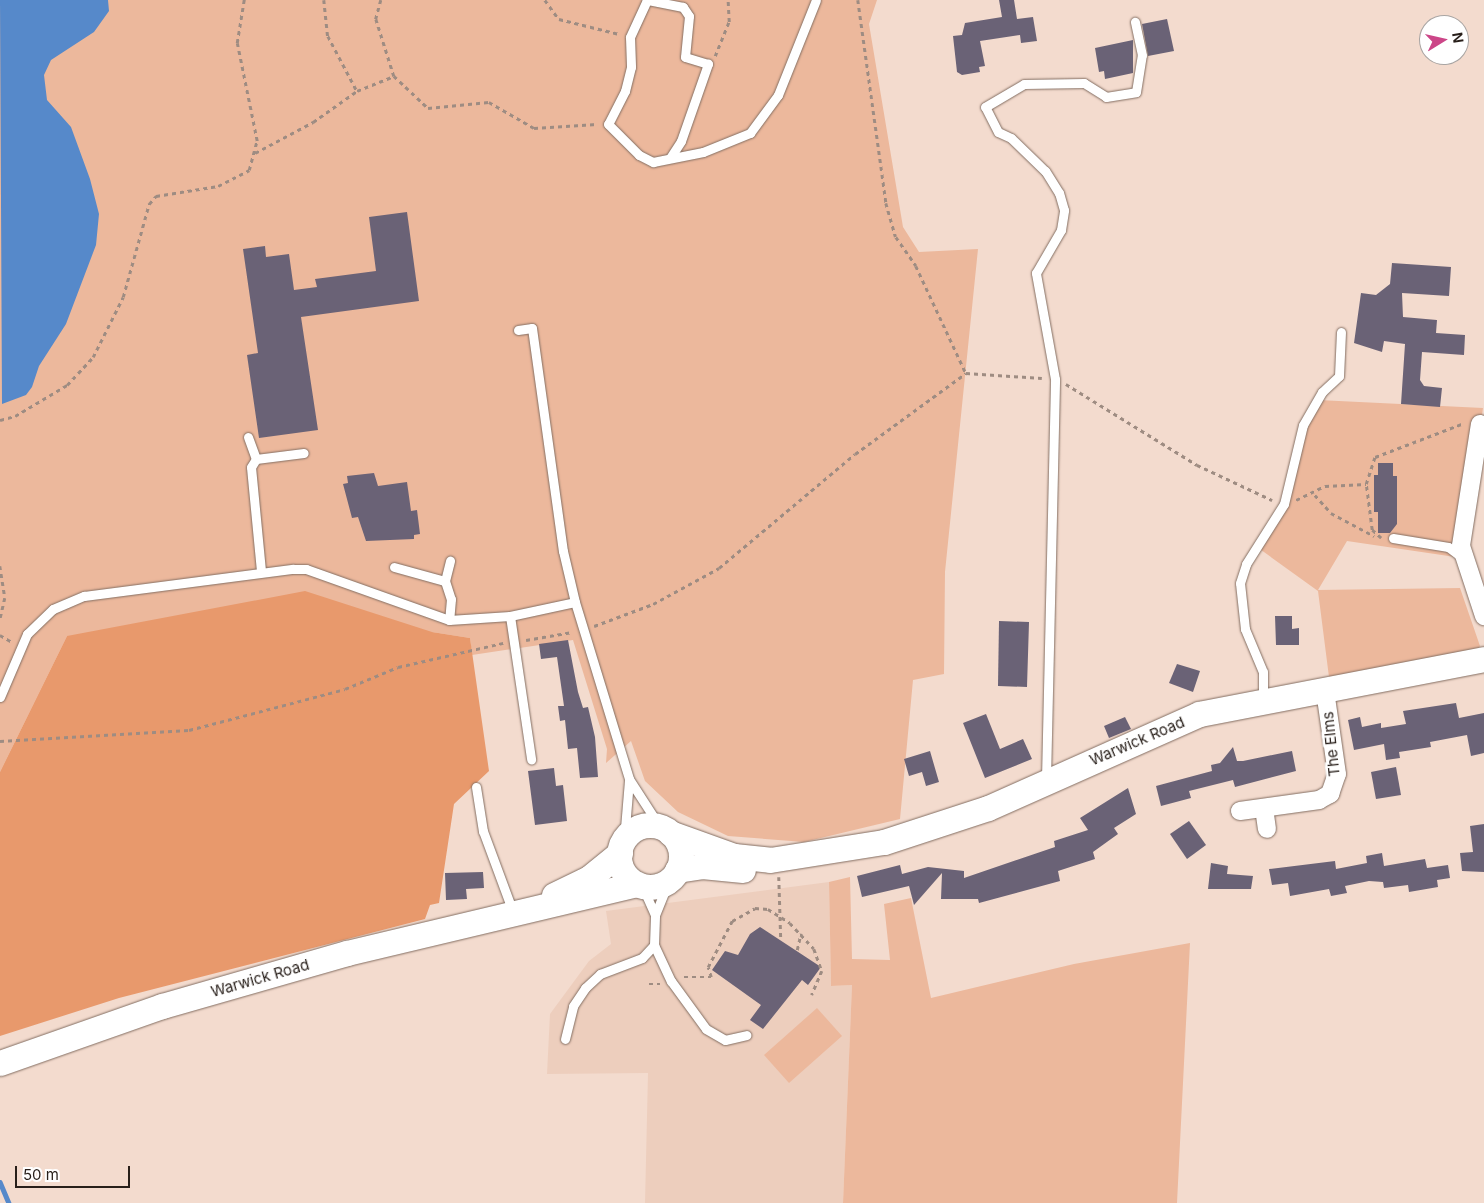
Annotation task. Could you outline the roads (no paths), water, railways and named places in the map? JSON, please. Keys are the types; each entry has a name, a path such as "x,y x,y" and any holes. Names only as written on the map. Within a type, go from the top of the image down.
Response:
{"street":[{"path":"1474,423 1462,558 1484,616"},
{"name":"Warwick Road","path":"673,875 790,862 894,840 966,816 1046,782 1172,724 1263,700 1325,691 1484,660"},
{"name":"The Elms","path":"1240,811 1319,800 1334,787 1337,774 1325,691"},
{"path":"1264,808 1267,829"},
{"path":"644,826 665,830 680,850 673,875 657,886 640,885 623,870 622,846 644,826"},
{"name":"Warwick Road","path":"665,830 734,856 790,862"},
{"name":"Warwick Road","path":"518,910 589,878 622,846"},
{"name":"Warwick Road","path":"0,1063 186,998 518,910 640,885"}],"lane":[{"path":"670,158 682,141 708,64 686,56 689,16 672,2 647,0 630,37 631,67 608,124 639,155 653,162 703,152 750,133 778,95 816,0"},
{"path":"1046,782 1055,378 1036,273 1061,230 1064,210 1059,193 1045,171 1011,138 998,132 985,107 1024,84 1084,83 1106,97 1136,92 1142,54 1135,22"},
{"path":"518,330 532,328 563,551 575,602 629,779 665,830"},
{"path":"1263,700 1263,672 1245,629 1240,584 1246,564 1284,504 1303,425 1322,392 1339,376 1341,332"},
{"path":"248,437 256,459"},
{"path":"256,459 304,453"},
{"path":"256,459 251,467 261,571"},
{"path":"1393,538 1448,547 1462,558"},
{"path":"450,561 445,581 451,599 450,620"},
{"path":"394,567 445,581"},
{"path":"0,697 27,634 62,604 84,596 261,571 306,569 450,620 510,616 575,602"},
{"path":"510,616 531,759"},
{"path":"622,846 629,779"},
{"path":"476,787 483,831 518,910"},
{"path":"673,875 655,915 654,945 672,981 714,1035 725,1040 746,1035"},
{"path":"640,885 655,915"},
{"path":"565,1039 572,1006 585,988 600,974 642,958 654,945"}],"water":[{"path":"0,0 108,0 109,11 94,32 51,60 44,75 47,100 71,127 90,179 99,214 96,245 66,324 39,366 32,387 26,395 2,404"}],"waterway":[{"path":"0,1182 9,1203"}]}
